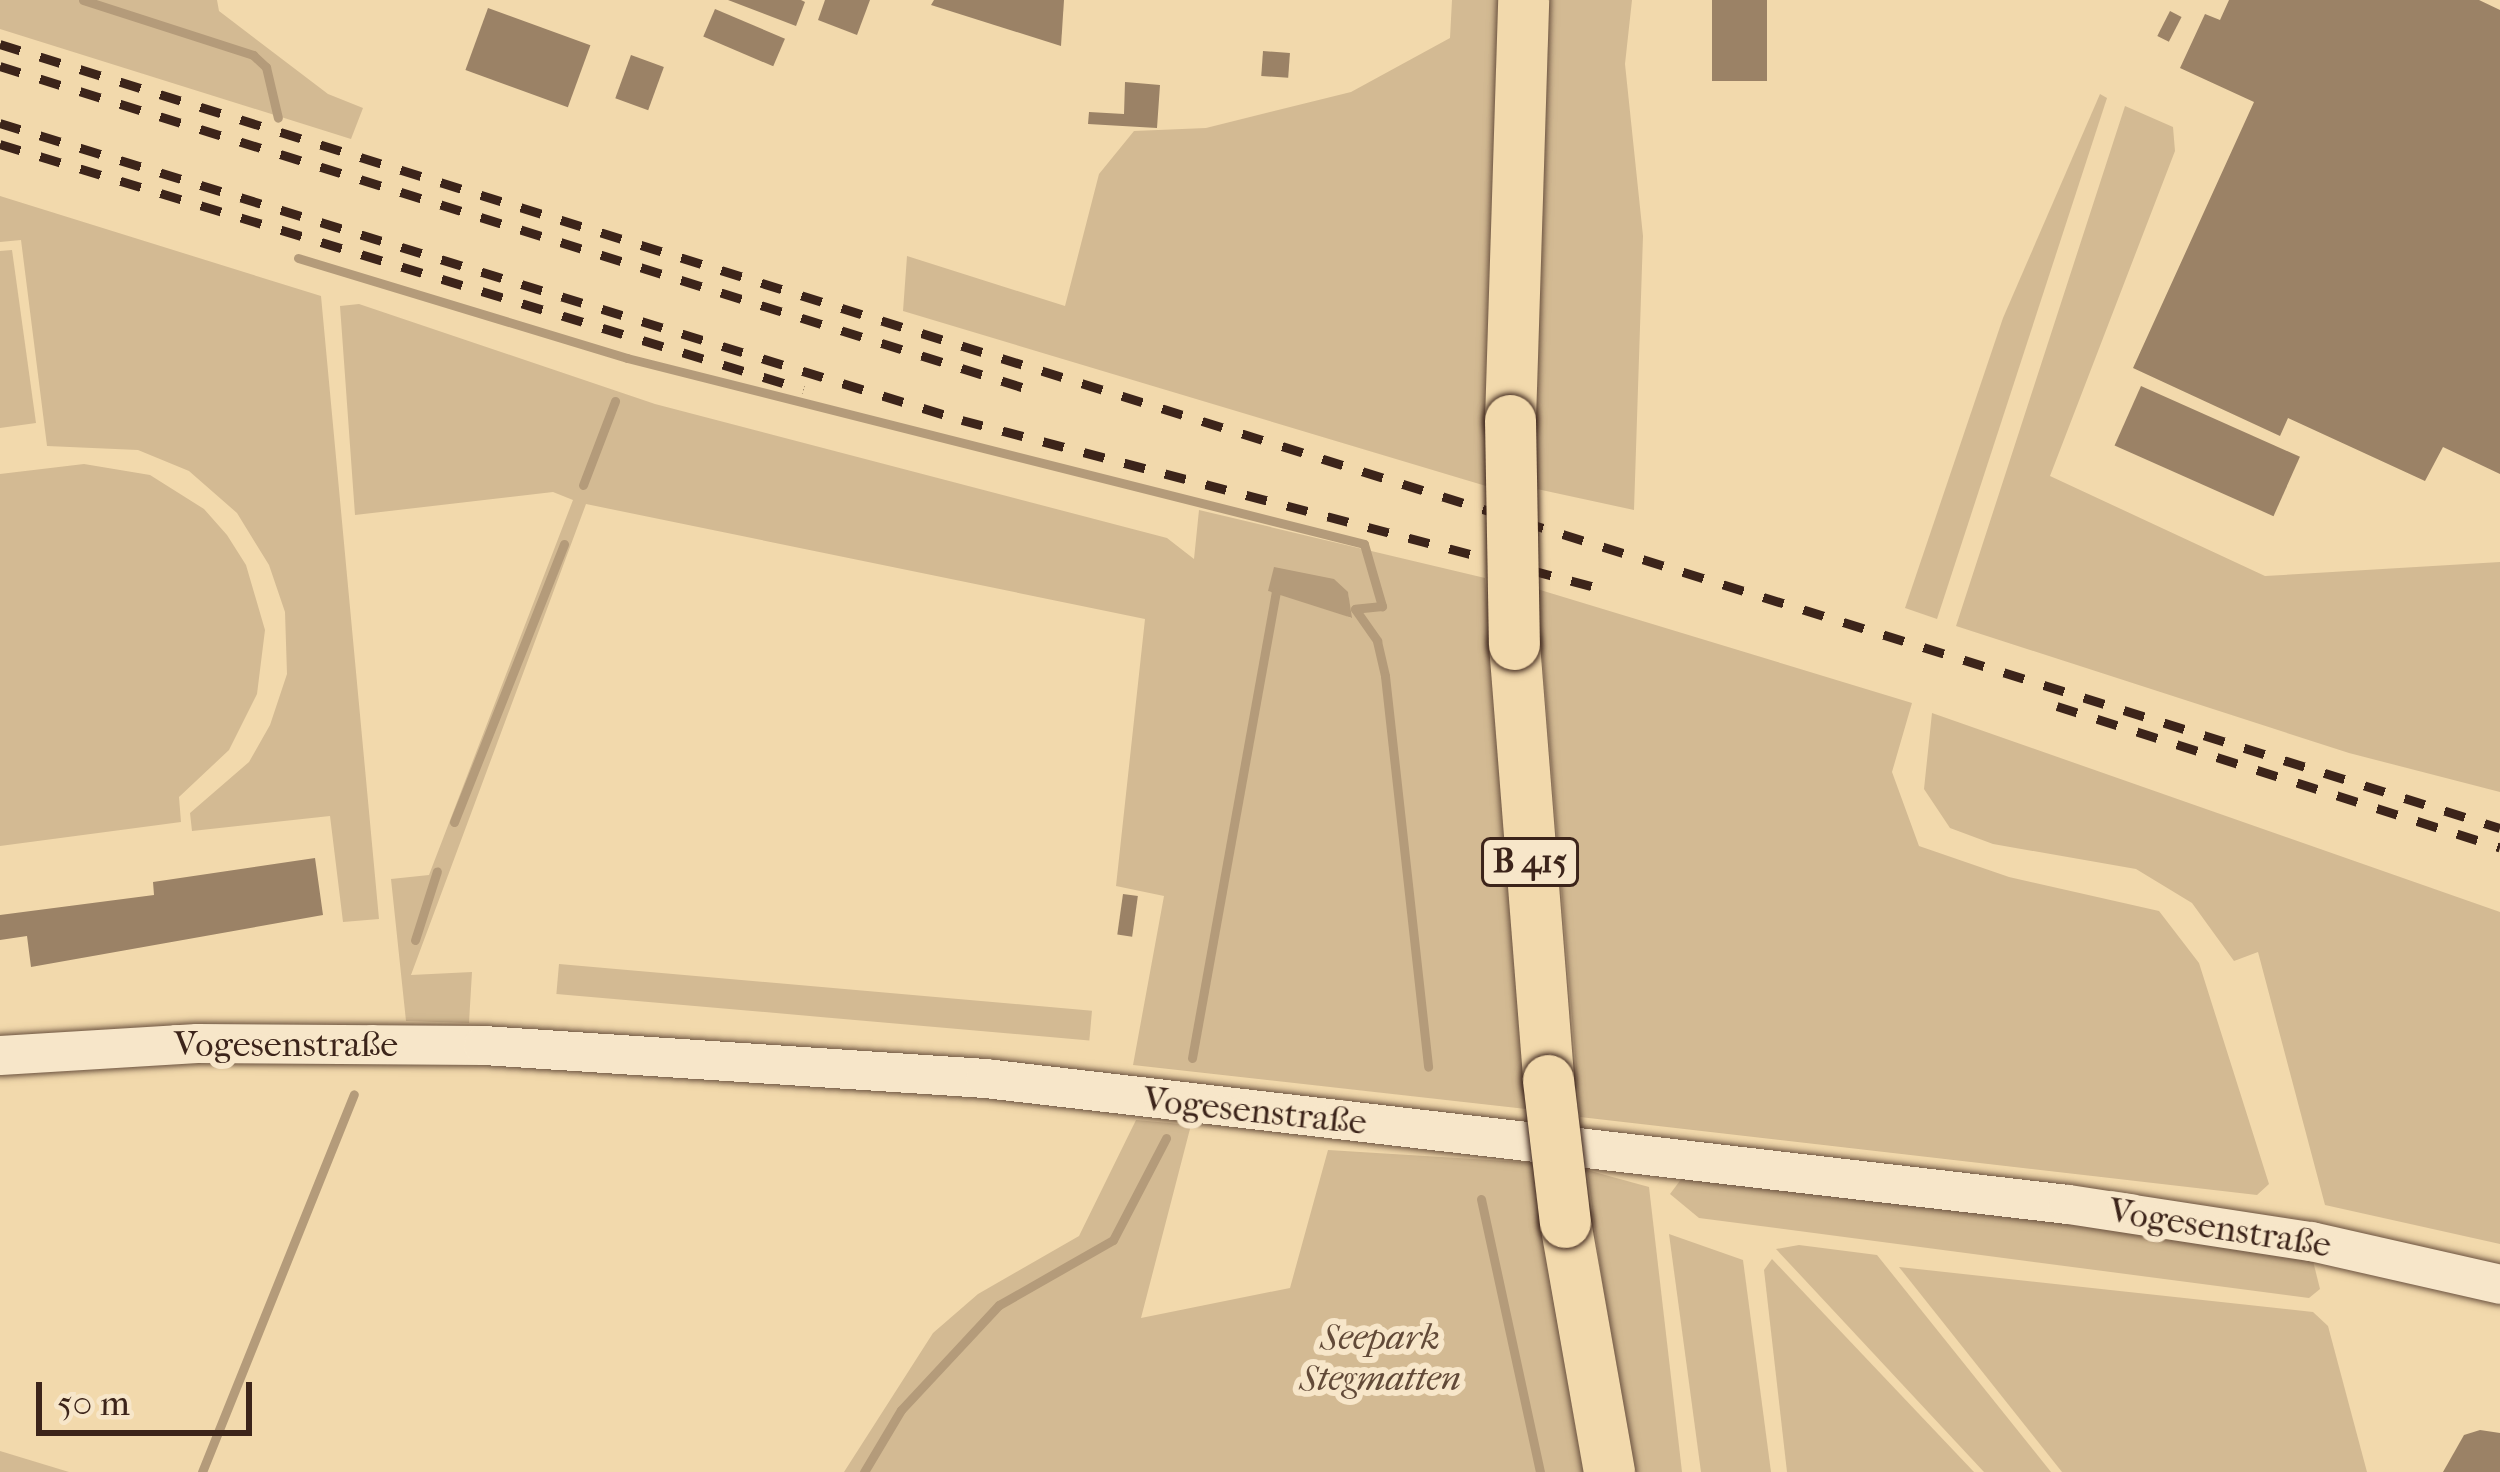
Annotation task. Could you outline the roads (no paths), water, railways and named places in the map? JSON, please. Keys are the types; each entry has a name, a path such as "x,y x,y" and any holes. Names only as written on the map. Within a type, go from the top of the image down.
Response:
{"main road":[{"name":"B 415","path":"1523,0 1510,420 1514,644 1565,1222 1610,1472"}],"street":[{"name":"Vogesenstraße","path":"0,1054 197,1043 483,1045 985,1078 2068,1204 2312,1241 2500,1284"}],"waterway":[{"path":"83,0 253,55 266,67 278,118"},
{"path":"298,258 627,358 1364,544 1382,606 1355,609 1377,641 1385,676 1428,1067"},
{"path":"583,485 615,401"},
{"path":"454,822 564,544"},
{"path":"1192,1058 1276,593"},
{"path":"415,940 437,871"},
{"path":"202,1472 354,1094"},
{"path":"864,1472 901,1410 999,1305 1113,1240 1166,1138"},
{"path":"1481,1199 1540,1472"}],"railway":[{"path":"0,44 2500,828"},
{"path":"0,66 1025,388"},
{"path":"0,123 962,420 1603,589"},
{"path":"0,144 803,389"},
{"path":"2057,706 2500,847"}],"park label":[{"name":"Seepark Stegmatten","path":"1380,1358"}]}
